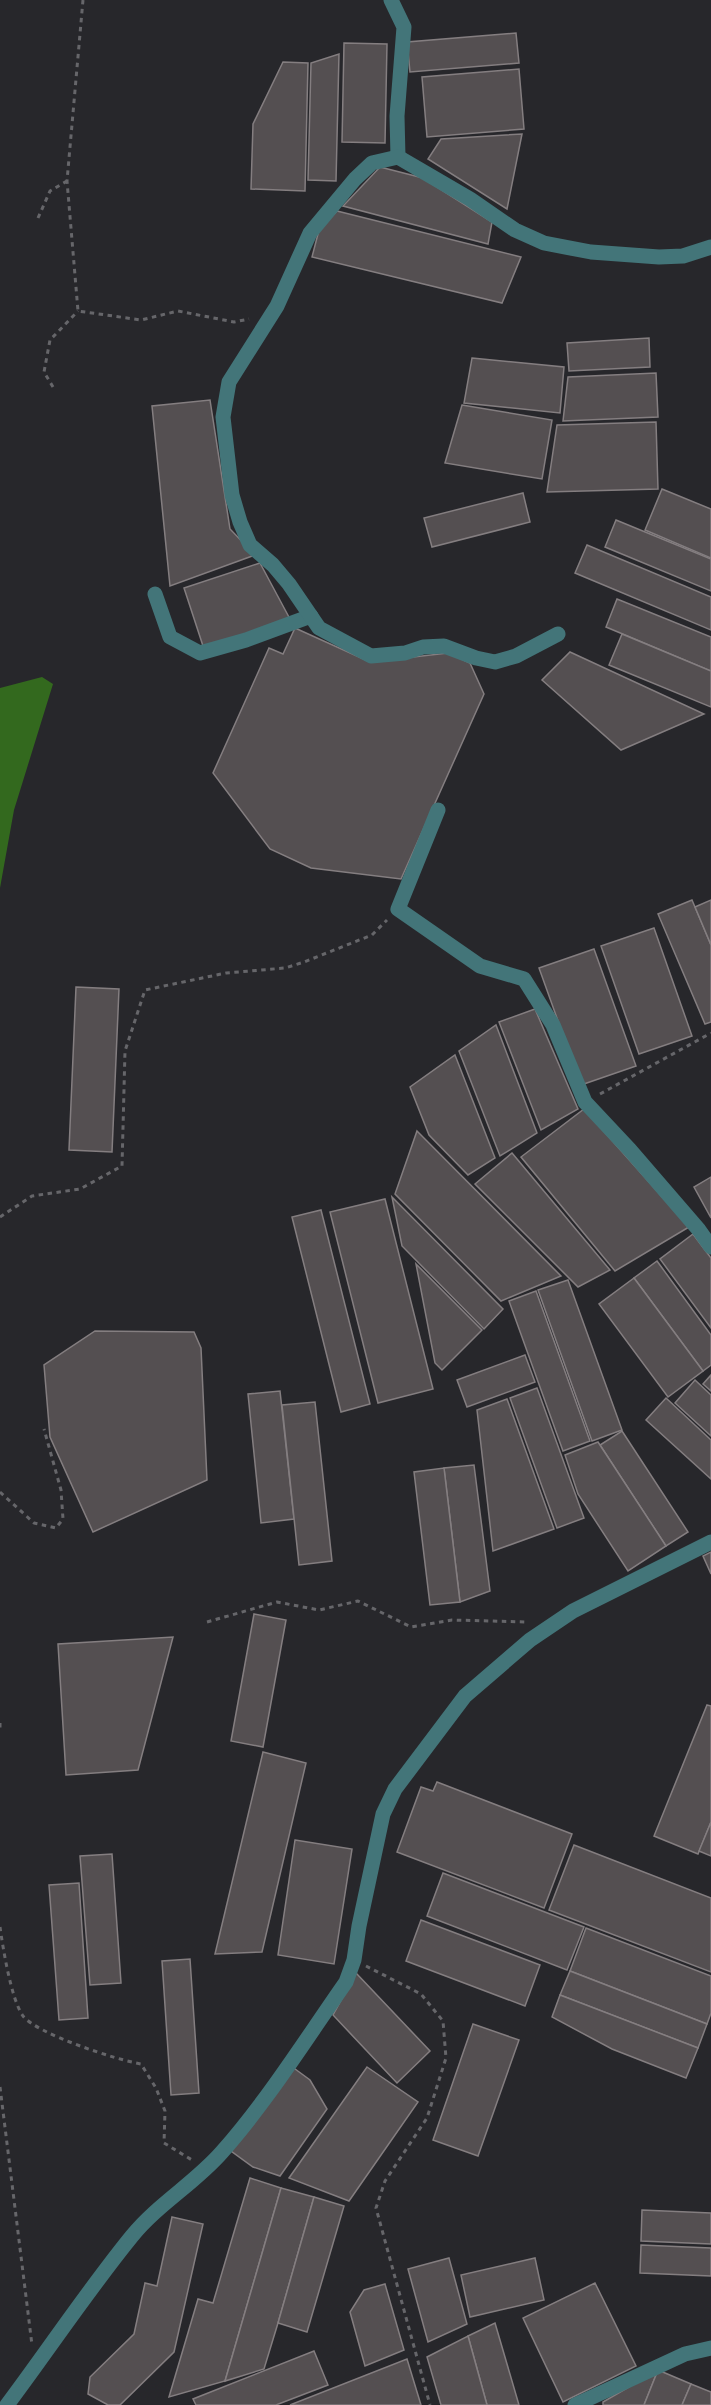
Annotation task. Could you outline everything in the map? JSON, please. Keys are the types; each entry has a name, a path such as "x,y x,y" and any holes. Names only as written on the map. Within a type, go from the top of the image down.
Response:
{"street":[{"path":"392,0 404,27 397,116 398,157"},
{"path":"558,634 516,657 495,662 476,658 444,646 423,647 405,653 370,656 319,628 273,565 250,545 240,522 232,495 223,417 229,382 272,314 310,233 355,179 372,164 398,157 470,199 515,230 544,243 591,252 659,257 683,256 711,247"},
{"path":"155,594 170,637 200,653 246,640 311,616"},
{"path":"438,810 398,909 480,966 524,979 553,1025 585,1102 630,1150 711,1247"},
{"path":"7,2405 133,2235 222,2152 346,1982 354,1960 358,1926 383,1814 395,1789 465,1696 530,1640 573,1611 711,1542"},
{"path":"575,2405 685,2354 711,2348"}],"path":[{"path":"53,387 44,372 50,340 78,311 67,181 83,0"},
{"path":"38,218 50,191 67,181"},
{"path":"78,311 141,320 178,311 234,322 272,314"},
{"path":"0,1217 32,1196 80,1190 122,1166 125,1051 145,990 226,973 285,968 304,962 372,935 398,909"},
{"path":"585,1102 711,1033"},
{"path":"0,1492 34,1523 56,1528 63,1519 61,1490 44,1429"},
{"path":"207,1622 277,1602 319,1610 358,1600 411,1627 452,1620 536,1622 544,1631"},
{"path":"0,1724 0,1729"},
{"path":"0,1927 6,1966 22,2014 32,2024 93,2051 119,2060 141,2064 156,2088 165,2111 164,2143 207,2168"},
{"path":"354,1960 421,1994 443,2021 446,2058 427,2118 385,2181 376,2208 430,2405"},
{"path":"0,2087 35,2367"}],"green space":[{"path":"42,677 53,684 14,810 0,888 0,688"}],"building":[{"path":"516,33 519,63 410,72 407,42"},
{"path":"344,43 387,44 385,143 342,142"},
{"path":"339,54 336,181 308,180 311,63"},
{"path":"283,62 308,63 305,191 251,189 253,124"},
{"path":"519,69 524,129 427,137 422,77"},
{"path":"522,134 507,209 428,159 441,139"},
{"path":"380,167 423,178 492,222 488,244 343,206"},
{"path":"337,211 521,257 502,303 312,257 319,230"},
{"path":"649,338 650,367 569,371 567,343"},
{"path":"472,358 564,367 560,413 464,403"},
{"path":"656,373 658,417 563,421 568,377"},
{"path":"210,400 230,529 255,555 170,586 152,406"},
{"path":"462,405 552,420 542,479 445,463"},
{"path":"656,422 658,489 547,492 557,425"},
{"path":"662,489 711,509 711,558 645,530"},
{"path":"523,493 530,522 432,547 424,518"},
{"path":"616,520 711,559 711,591 605,547"},
{"path":"587,545 711,597 711,630 575,573"},
{"path":"260,563 290,619 204,649 184,588"},
{"path":"617,599 711,637 711,671 606,627"},
{"path":"295,628 370,662 448,653 470,663 484,694 401,879 311,868 270,849 213,773 269,648 283,654"},
{"path":"622,634 711,671 711,707 609,665"},
{"path":"570,652 704,714 621,750 542,680"},
{"path":"692,900 711,945 711,1022 705,1024 658,914"},
{"path":"711,900 711,945 695,907"},
{"path":"654,928 692,1036 639,1054 601,946"},
{"path":"594,949 636,1066 581,1085 539,968"},
{"path":"76,987 119,989 112,1152 69,1150"},
{"path":"535,1009 578,1109 541,1130 499,1022"},
{"path":"496,1025 537,1133 500,1156 459,1051"},
{"path":"455,1055 495,1158 468,1175 429,1135 410,1087"},
{"path":"584,1109 689,1227 615,1271 521,1157"},
{"path":"417,1131 561,1276 501,1301 395,1194"},
{"path":"512,1153 610,1270 578,1287 475,1184"},
{"path":"711,1177 711,1218 694,1187"},
{"path":"392,1197 503,1309 484,1329 402,1246"},
{"path":"385,1199 433,1389 378,1403 330,1212"},
{"path":"321,1210 370,1404 341,1412 292,1217"},
{"path":"693,1234 711,1258 711,1328 660,1259"},
{"path":"657,1261 711,1335 711,1365 703,1371 634,1278"},
{"path":"416,1264 482,1330 442,1370 435,1363"},
{"path":"634,1278 703,1371 668,1397 599,1304"},
{"path":"568,1280 622,1430 592,1441 538,1290"},
{"path":"536,1291 590,1441 563,1451 509,1301"},
{"path":"95,1331 194,1332 201,1348 207,1480 93,1532 50,1437 44,1365"},
{"path":"525,1355 535,1382 467,1407 457,1380"},
{"path":"711,1375 711,1391 703,1384"},
{"path":"695,1380 711,1395 711,1436 675,1403"},
{"path":"537,1388 584,1518 557,1528 510,1398"},
{"path":"280,1391 294,1519 261,1523 248,1394"},
{"path":"666,1398 711,1440 711,1479 646,1420"},
{"path":"507,1399 554,1529 493,1551 477,1410"},
{"path":"315,1402 332,1561 299,1565 282,1405"},
{"path":"622,1431 688,1532 666,1546 600,1445"},
{"path":"598,1442 666,1546 628,1571 578,1494 565,1455"},
{"path":"474,1465 490,1591 460,1602 444,1468"},
{"path":"444,1468 460,1602 430,1605 414,1472"},
{"path":"711,1552 711,1574 703,1556"},
{"path":"254,1614 286,1620 263,1747 231,1741"},
{"path":"173,1637 138,1770 66,1775 58,1644"},
{"path":"707,1705 711,1706 711,1822 698,1854 654,1836"},
{"path":"263,1752 306,1763 262,1952 215,1954"},
{"path":"437,1782 572,1834 544,1908 397,1852 421,1787 433,1791"},
{"path":"711,1822 711,1856 699,1851"},
{"path":"295,1840 352,1849 334,1964 278,1955"},
{"path":"574,1845 711,1898 711,1972 549,1910"},
{"path":"112,1854 121,1983 90,1985 80,1856"},
{"path":"443,1873 584,1927 567,1970 427,1916"},
{"path":"79,1883 88,2018 59,2020 49,1885"},
{"path":"421,1920 540,1965 525,2006 406,1961"},
{"path":"586,1928 711,1976 711,2013 707,2024 570,1971"},
{"path":"190,1959 199,2093 171,2095 162,1961"},
{"path":"570,1971 707,2024 698,2048 560,1995"},
{"path":"356,1973 430,2051 397,2083 333,2015"},
{"path":"560,1995 698,2048 686,2078 612,2049 552,2017"},
{"path":"473,2024 519,2040 478,2156 433,2140"},
{"path":"291,2066 310,2080 327,2109 280,2176 253,2167 231,2151"},
{"path":"367,2067 418,2102 349,2201 289,2178"},
{"path":"250,2178 281,2188 225,2381 169,2397 198,2299 213,2303"},
{"path":"281,2188 314,2197 278,2323 264,2369 225,2381"},
{"path":"314,2197 344,2206 307,2332 278,2323"},
{"path":"642,2210 711,2213 711,2244 641,2241"},
{"path":"172,2217 203,2224 174,2352 120,2405 108,2405 88,2394 90,2377 134,2334 145,2283 157,2286"},
{"path":"641,2245 711,2248 711,2276 640,2273"},
{"path":"449,2258 467,2324 428,2342 408,2269"},
{"path":"535,2258 544,2300 470,2317 461,2275"},
{"path":"595,2283 636,2366 563,2402 523,2318"},
{"path":"385,2284 404,2350 365,2366 350,2312 364,2290"},
{"path":"495,2323 519,2405 487,2405 468,2336"},
{"path":"468,2336 487,2405 441,2405 427,2357"},
{"path":"314,2351 328,2385 276,2405 196,2405 193,2399"},
{"path":"407,2359 421,2405 290,2405"},
{"path":"658,2370 644,2405 603,2405 603,2402"},
{"path":"658,2370 691,2384 682,2405 644,2405"},
{"path":"691,2384 711,2392 711,2405 682,2405"}]}
